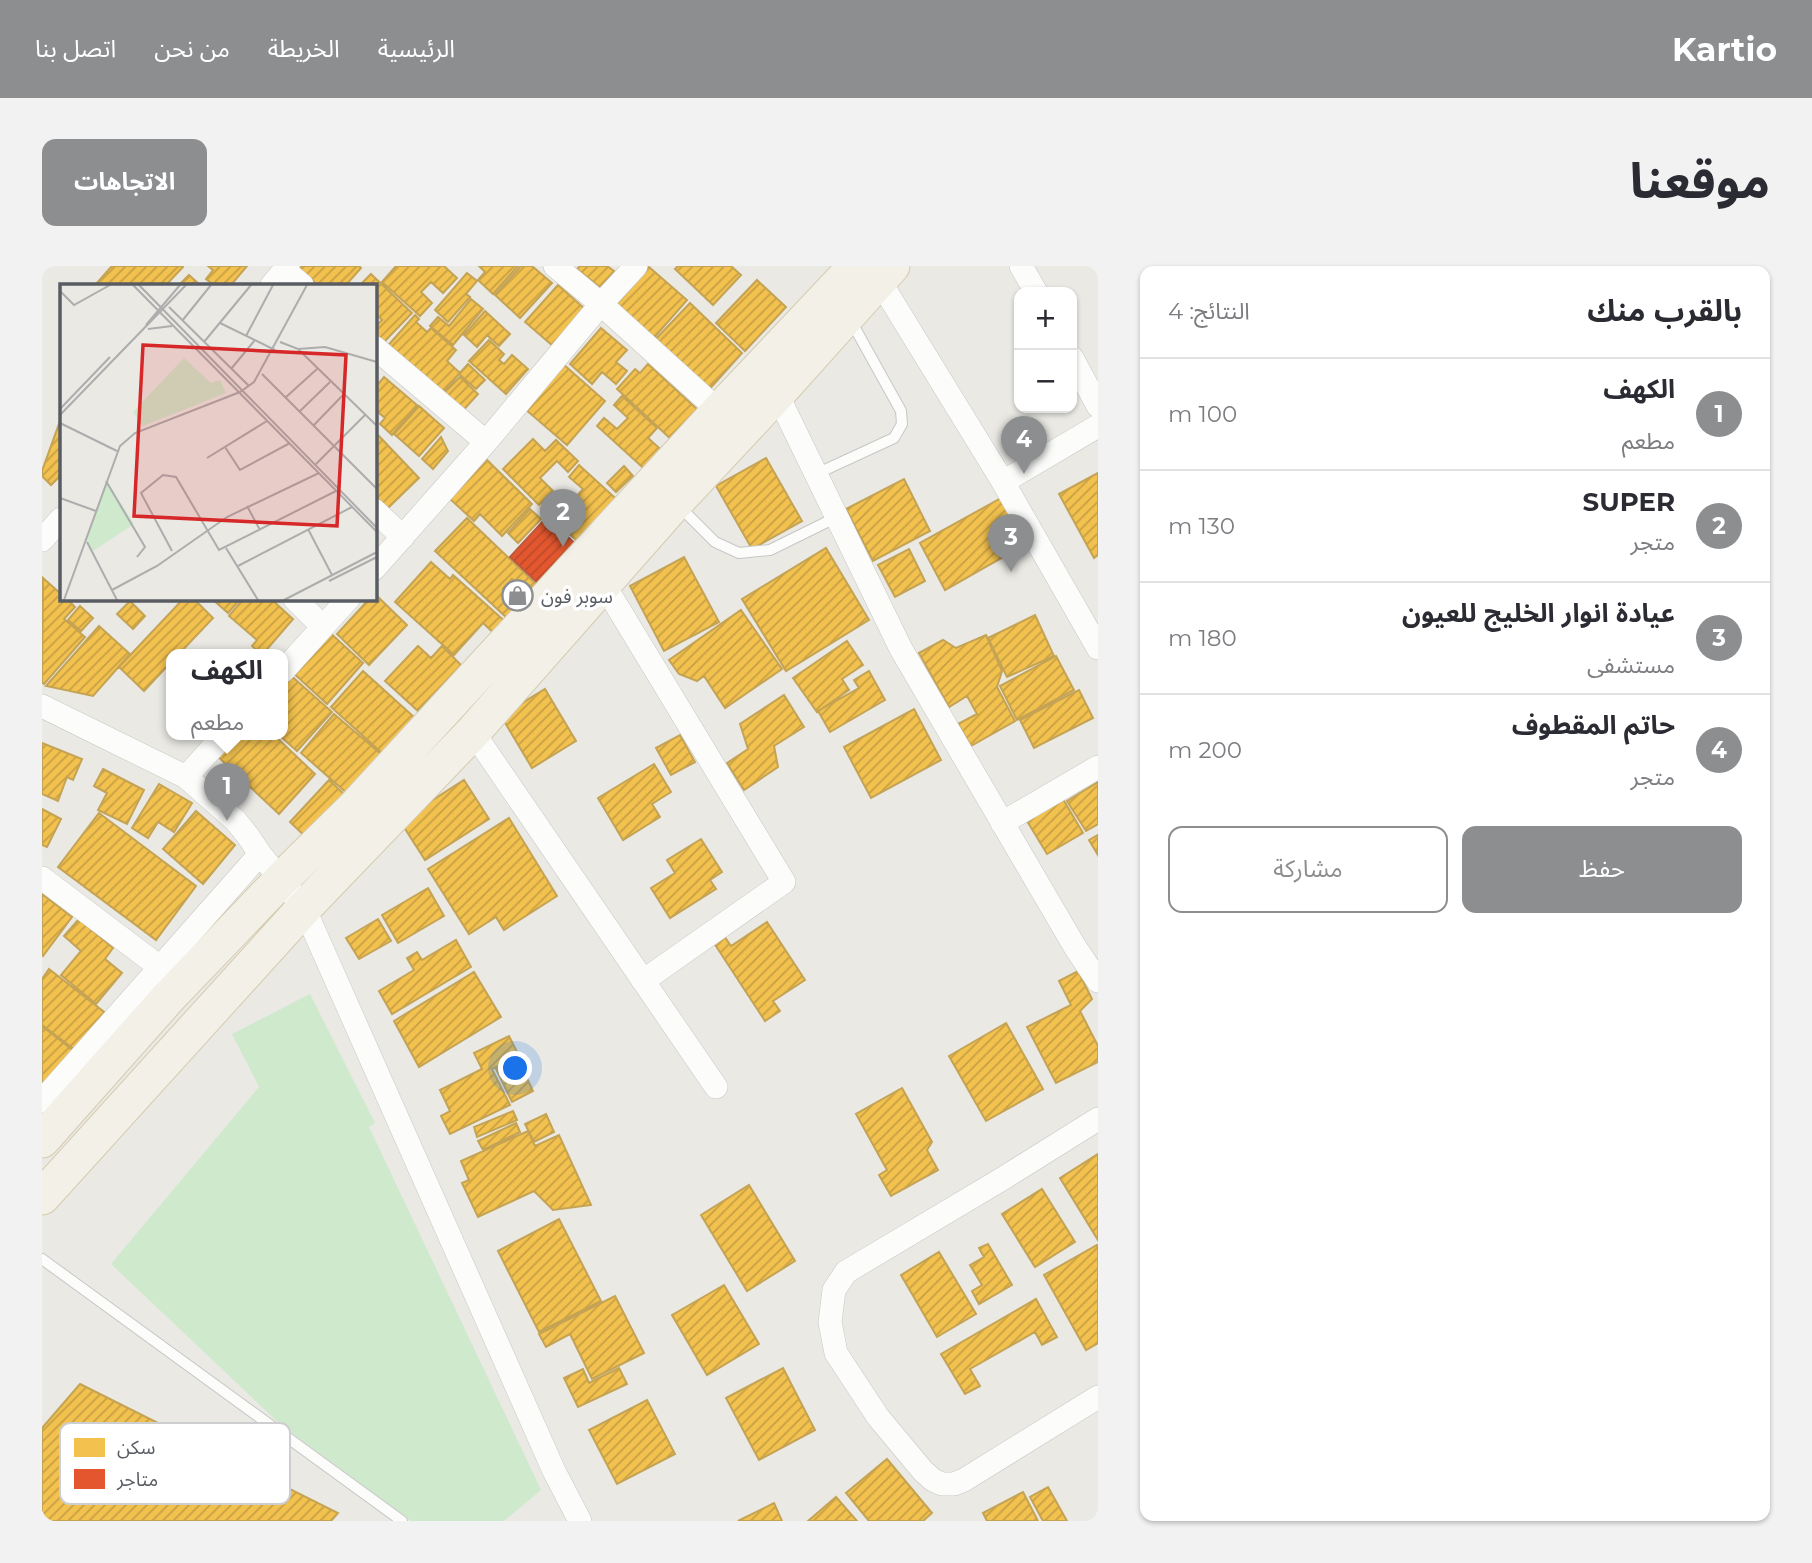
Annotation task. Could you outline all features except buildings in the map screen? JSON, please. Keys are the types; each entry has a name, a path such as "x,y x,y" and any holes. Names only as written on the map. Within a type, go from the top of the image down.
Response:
{"main road":[{"path":"42,1197 304,908 473,732 603,583 848,315 876,271"},
{"path":"42,1140 168,998 270,867 362,799 719,411 876,271"}],"street":[{"path":"555,266 719,411"},
{"path":"376,567 636,266"},
{"path":"1021,266 1033,287"},
{"path":"876,271 1003,482 1098,648"},
{"path":"376,349 486,442"},
{"path":"1077,367 1098,406"},
{"path":"777,394 901,649 1075,947 1098,981"},
{"path":"1003,482 1098,426"},
{"path":"376,512 403,537"},
{"path":"42,540 60,520"},
{"path":"603,583 783,882 643,981"},
{"path":"296,600 323,628"},
{"path":"288,666 347,600"},
{"path":"42,706 186,777 236,821 304,908 554,1471 580,1521"},
{"path":"473,732 716,1087"},
{"path":"186,777 219,740"},
{"path":"1002,823 1098,767"},
{"path":"42,1101 161,968 270,867"},
{"path":"42,878 161,968"},
{"path":"1098,1119 846,1272 834,1290 830,1322 836,1353 878,1417 923,1471 942,1485 964,1480 1098,1397"}],"lane":[{"path":"816,474 894,438 902,424 901,411 848,315"},
{"path":"675,503 715,542 739,553 770,551 837,516"},
{"path":"42,1259 267,1423"},
{"path":"290,1439 402,1521"}],"green space":[{"path":"310,994 375,1123 369,1127 541,1490 504,1521 411,1521 290,1432 290,1423 279,1423 111,1264 259,1087 232,1034"}],"place":[{"name":"حاتم المقطوف","path":"1024,474"},
{"name":"SUPER","path":"563,547"},
{"name":"عيادة انوار الخليج للعيون","path":"1011,572"},
{"name":"سوبر فون","path":"518,596"},
{"name":"الكهف","path":"227,821"}]}
